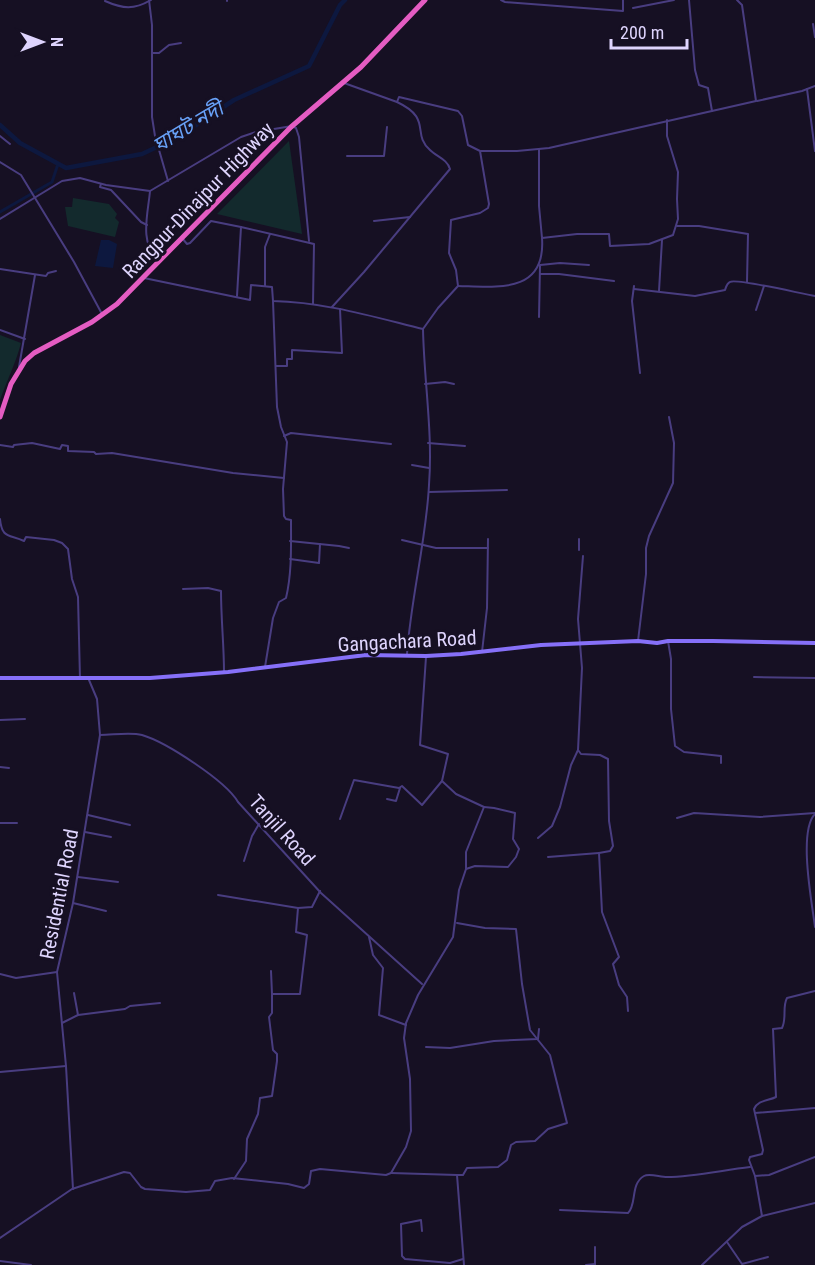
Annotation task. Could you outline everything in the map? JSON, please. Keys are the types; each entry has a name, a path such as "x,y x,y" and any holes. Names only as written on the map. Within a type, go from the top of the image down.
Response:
{"highway":[{"name":"Rangpur-Dinajpur Highway","path":"0,417 18,370 34,353 102,316 117,304 292,126 361,67 425,0"}],"main road":[{"name":"Gangachara Road","path":"0,678 150,678 265,668 366,655 426,656 541,645 638,641 815,643"}],"street":[{"path":"105,1 120,8 132,8 150,0 152,117 168,181"},
{"path":"501,0 623,11 623,0"},
{"path":"633,8 649,2 674,0"},
{"path":"689,0 695,70 699,85 708,88 712,111"},
{"path":"737,0 742,5 756,101"},
{"path":"813,24 815,37"},
{"path":"152,53 159,53 169,45 181,44"},
{"path":"332,307 450,169 446,161 429,150 424,142 421,123 408,107 343,82"},
{"path":"397,102 399,97 458,111 462,116 468,145 480,151 516,151 539,149 815,86"},
{"path":"807,89 815,151"},
{"path":"542,238 577,234 609,234 610,246 649,244 673,235 678,219 676,199 678,172 667,136 667,120"},
{"path":"0,219 62,181 80,178 100,184 150,191 241,137 292,126 299,136 309,241"},
{"path":"347,156 384,156 387,127"},
{"path":"0,136 10,144"},
{"path":"458,286 496,286 521,283 540,265 543,252 539,149"},
{"path":"406,655 409,617 429,492 423,329 458,286 456,270 449,253 451,219 480,213 488,208 480,151"},
{"path":"0,162 21,175 29,187 74,262 102,316"},
{"path":"100,184 100,187 111,190 141,222 147,225"},
{"path":"150,191 146,238 155,258 160,261"},
{"path":"374,221 410,218"},
{"path":"182,238 187,244 190,243 211,221 309,241 314,244 315,251 313,304"},
{"path":"676,226 699,226 748,234 747,282"},
{"path":"237,298 241,227"},
{"path":"265,286 265,247 270,234"},
{"path":"659,291 662,240"},
{"path":"538,317 540,265 560,263 589,266"},
{"path":"0,269 45,276 56,271"},
{"path":"540,274 614,281"},
{"path":"18,370 35,275"},
{"path":"144,278 250,300 251,285 272,287 277,407 287,442 284,516 291,520 290,584 286,598 279,602 273,618 265,668"},
{"path":"640,373 633,301 634,288 695,296 725,290 731,281 747,282 815,296"},
{"path":"756,310 764,286"},
{"path":"273,301 332,307 423,329"},
{"path":"276,366 287,366 287,359 292,359 292,351 342,353 340,309"},
{"path":"0,330 25,339"},
{"path":"425,384 445,382 454,384"},
{"path":"638,641 646,574 646,548 649,536 673,483 674,443 669,417"},
{"path":"284,436 291,433 391,444"},
{"path":"0,445 13,447 32,443 60,449 62,445 68,446 68,451 112,453 232,473 284,477"},
{"path":"428,443 465,446"},
{"path":"412,465 429,468"},
{"path":"429,492 507,490"},
{"path":"0,519 1,530 7,536 17,537 24,541 26,537 54,540 68,549 72,579 78,597 80,679"},
{"path":"482,652 487,608 488,538"},
{"path":"579,539 579,550"},
{"path":"402,540 446,548 488,548"},
{"path":"290,542 349,549"},
{"path":"290,559 319,563 320,544"},
{"path":"538,838 552,826 578,750 582,668 578,620 583,556"},
{"path":"183,589 208,588 221,591 220,628 224,639 224,672"},
{"path":"668,641 670,709 675,746 684,752 721,756 721,763"},
{"path":"401,786 414,795 422,805 442,781 448,754 419,743 426,656"},
{"path":"754,676 815,678"},
{"name":"Residential Road","path":"73,1189 66,1066 57,972 78,877 100,735 97,699 88,679"},
{"path":"0,720 25,719"},
{"name":"Tanjil Road","path":"100,735 141,735 174,749 199,766 234,795 320,891 423,985"},
{"path":"548,857 599,853 610,851 613,846 609,822 608,759 600,755 581,754 578,750"},
{"path":"0,767 9,768"},
{"path":"340,819 354,780 399,788 401,786"},
{"path":"442,781 456,794 484,807 515,813 513,839 519,849 508,867 475,866 466,869"},
{"path":"387,799 396,801 401,786"},
{"path":"391,1173 406,1147 411,1131 410,1079 404,1038 406,1025 423,985 453,937 459,890 466,869 466,852 484,807"},
{"path":"678,818 694,813 760,816 815,813"},
{"path":"815,813 808,829 807,852 815,927"},
{"path":"88,815 130,825"},
{"path":"0,823 17,823"},
{"path":"244,861 252,836 259,824"},
{"path":"85,832 111,837"},
{"path":"599,853 602,912 619,957 613,964 619,985 627,997 628,1011"},
{"path":"78,877 118,882"},
{"path":"218,895 298,909 312,907 320,891"},
{"path":"73,903 106,911"},
{"path":"272,994 300,994 307,935 296,932 298,909"},
{"path":"0,1238 73,1189 124,1172 130,1173 141,1187 152,1190 210,1190 215,1181 234,1179 288,1184 300,1188 306,1187 313,1170 386,1175 391,1173 458,1175 463,1174 467,1168 498,1167 507,1160 511,1145 516,1142 534,1142 548,1129 567,1123 550,1055 530,1030 516,929 485,928 456,923"},
{"path":"369,936 373,955 383,968 379,1015 406,1025"},
{"path":"234,1179 246,1161 247,1139 258,1114 260,1098 272,1096 277,1054 273,1050 269,1017 272,1013 271,971"},
{"path":"0,975 16,978 57,972"},
{"path":"762,1216 755,1176 749,1160 750,1157 762,1154 764,1150 754,1109 758,1103 776,1097 773,1029 782,1028 785,1023 785,1001 790,996 815,991"},
{"path":"74,993 78,1015"},
{"path":"62,1023 78,1015 160,1004"},
{"path":"537,1039 539,1029"},
{"path":"426,1047 450,1048 494,1041 537,1039"},
{"path":"0,1072 66,1066"},
{"path":"756,1113 815,1108"},
{"path":"755,1176 769,1175 815,1157"},
{"path":"560,1210 628,1213 632,1209 635,1189 642,1177 646,1175 669,1177 750,1167"},
{"path":"458,1175 464,1265"},
{"path":"702,1265 742,1227 762,1216 815,1203"},
{"path":"422,1231 421,1220 401,1224 402,1256 405,1259 450,1263 464,1259"},
{"path":"727,1242 742,1264 768,1257"},
{"path":"586,1265 595,1264 595,1247"},
{"path":"0,1261 31,1265"}],"green space":[{"path":"289,141 302,234 217,214"},
{"path":"73,198 109,204 117,214 115,218 119,222 115,237 68,226 65,207 72,207"},
{"path":"0,335 21,343 0,400"}],"water":[{"path":"101,240 109,240 117,244 113,268 95,266"}],"waterway":[{"name":"ঘাঘট নদী","path":"0,125 20,143 66,168 142,154 176,138 234,100 309,66 340,5 345,0"},
{"path":"0,212 52,182 58,164"}]}
